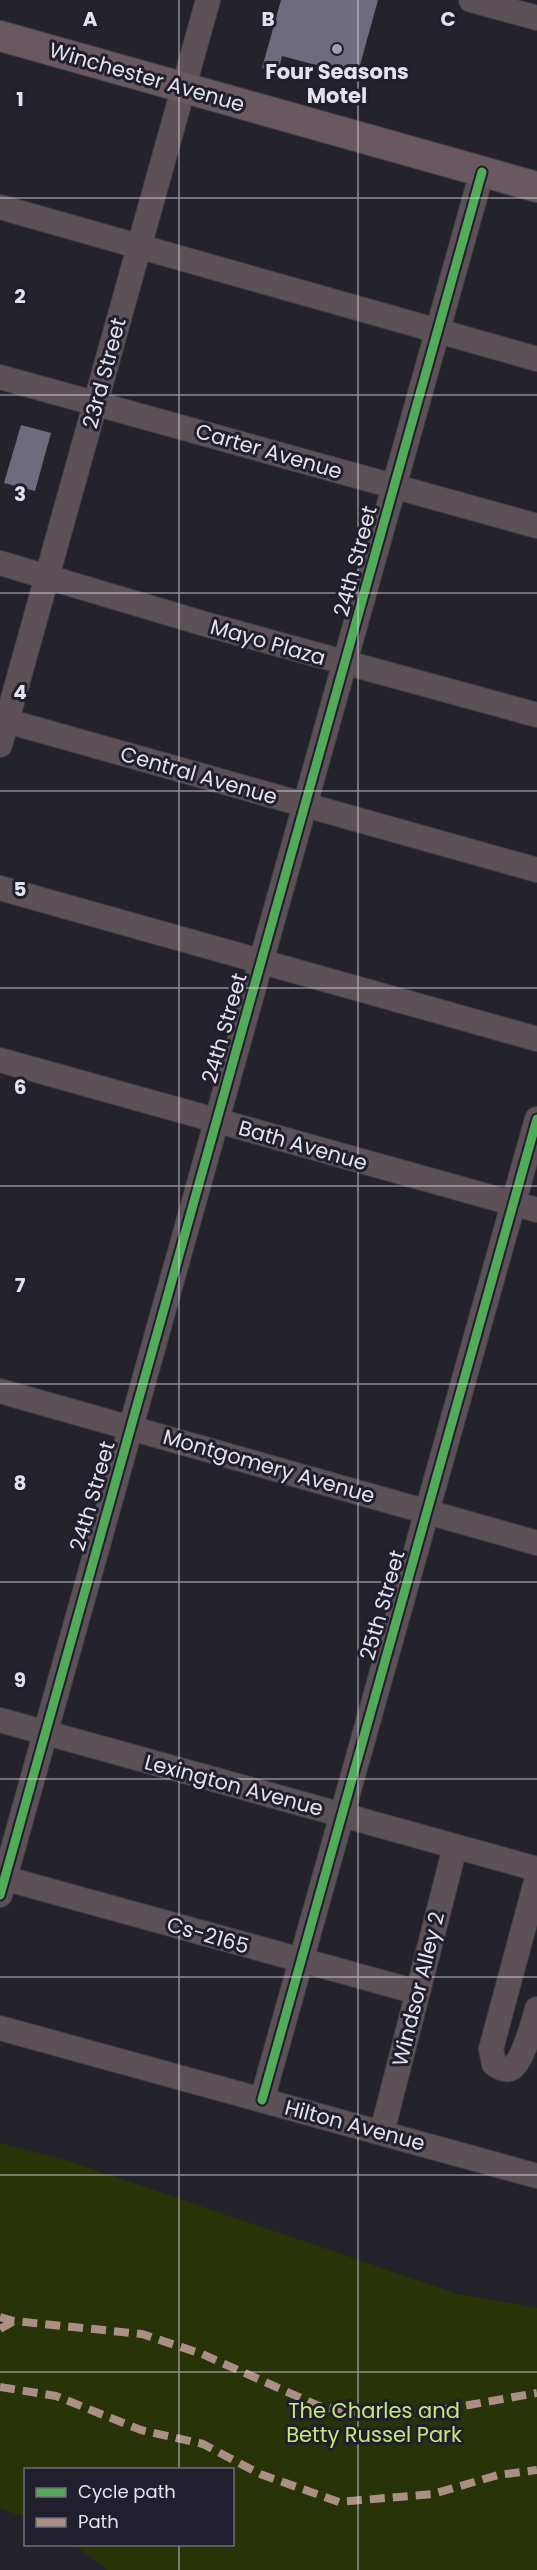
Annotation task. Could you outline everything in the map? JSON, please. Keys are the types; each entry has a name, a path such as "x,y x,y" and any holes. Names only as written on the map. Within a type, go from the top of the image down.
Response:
{"main road":[{"name":"Winchester Avenue","path":"0,36 537,187"}],"street":[{"name":"23rd Street","path":"0,745 3,720 47,576 207,0"},
{"path":"471,0 537,18"},
{"name":"24th Street","path":"2,1883 482,172"},
{"path":"0,207 537,359"},
{"name":"Carter Avenue","path":"0,376 537,526"},
{"name":"Mayo Plaza","path":"0,563 345,664 537,716"},
{"name":"Central Avenue","path":"3,720 537,870"},
{"path":"0,888 537,1039"},
{"name":"Bath Avenue","path":"0,1060 537,1210"},
{"name":"25th Street","path":"262,2100 537,1119"},
{"name":"Montgomery Avenue","path":"0,1391 537,1543"},
{"name":"Lexington Avenue","path":"0,1720 537,1869"},
{"name":"Windsor Alley 2","path":"382,2132 455,1847"},
{"path":"502,2002 537,2011 519,2058 511,2068 505,2069 494,2064 491,2049 502,2002 527,1951 537,1878"},
{"name":"Cs-2165","path":"2,1883 417,1992"},
{"name":"Hilton Avenue","path":"0,2028 537,2176"}],"green space":[{"name":"The Charles and Betty Russel Park","path":"0,2143 69,2161 458,2294 537,2308 537,2570 108,2570 75,2546 234,2546 234,2468 24,2468 24,2517 0,2509"}],"building":[{"path":"281,0 378,0 357,76 282,56 278,73 262,68"},
{"path":"21,425 51,433 35,491 4,483"}],"marked path":[{"path":"0,2317 14,2321 142,2334 202,2354 319,2406 350,2412 412,2415 537,2393"},
{"path":"0,2329 14,2321"},
{"path":"0,2387 56,2396 141,2430 203,2444 260,2474 339,2502 433,2494 498,2475 537,2470"}],"cycle path":[{"path":"0,1895 482,172"},
{"path":"262,2100 537,1119"}],"place":[{"name":"Four Seasons Motel","path":"337,49"}]}
